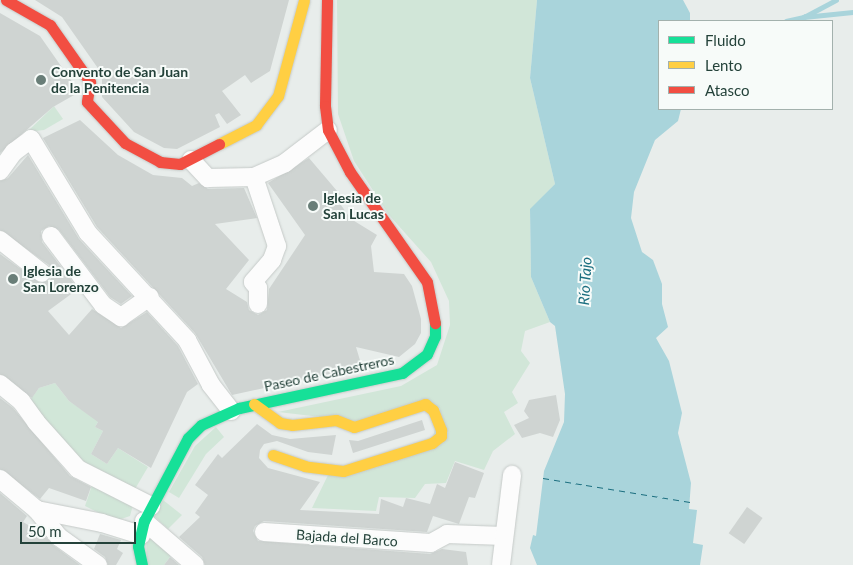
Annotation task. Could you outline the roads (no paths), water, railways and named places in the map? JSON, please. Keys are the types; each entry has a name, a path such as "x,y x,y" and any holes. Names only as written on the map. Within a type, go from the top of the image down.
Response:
{"street":[{"path":"6,0 50,25 90,82 87,102 125,143 160,162 180,164 191,160 256,124 272,106 278,96 304,0"},
{"name":"Paseo de Cabestreros","path":"145,520 188,438 201,425 230,411 254,404 402,373 427,354 435,336 435,310 427,282 350,172 328,130 325,106 327,0"},
{"path":"191,160 208,178 254,177 285,163 328,130"},
{"path":"0,171 14,152 31,139 88,234 150,297 187,340 206,377 230,411"},
{"path":"254,177 277,246 272,260 253,282 258,288 258,304"},
{"path":"51,236 103,305 121,317 150,297"},
{"path":"0,240 42,273"},
{"path":"0,384 21,401 36,422 78,469 145,520 195,565"},
{"path":"254,404 280,423 292,425 336,420 354,427 425,404 437,417 441,430 437,440 343,471 306,466 273,456"},
{"path":"501,565 512,475"},
{"path":"0,478 37,510 59,538 98,565"},
{"path":"37,510 102,523 145,520"},
{"path":"142,565 138,546 145,520"},
{"name":"Bajada del Barco","path":"264,532 431,544 447,534 504,536"}],"water":[{"name":"Río Tajo","path":"537,0 683,0 690,13 690,20 658,20 658,110 681,110 678,121 655,140 634,192 631,218 642,252 653,260 662,284 662,304 668,327 656,338 669,361 682,413 678,433 691,483 689,509 697,510 693,543 703,545 700,565 537,565 530,548 533,535 536,536 544,471 564,422 565,394 555,326 550,322 531,277 530,209 555,184 530,78"}],"waterway":[{"path":"790,20 804,17 836,0"},
{"path":"801,20 804,17 853,12"}],"place":[{"name":"Convento de San Juan de la Penitencia","path":"41,80"},
{"name":"Iglesia de San Lucas","path":"313,206"},
{"name":"Iglesia de San Lorenzo","path":"13,279"}]}
